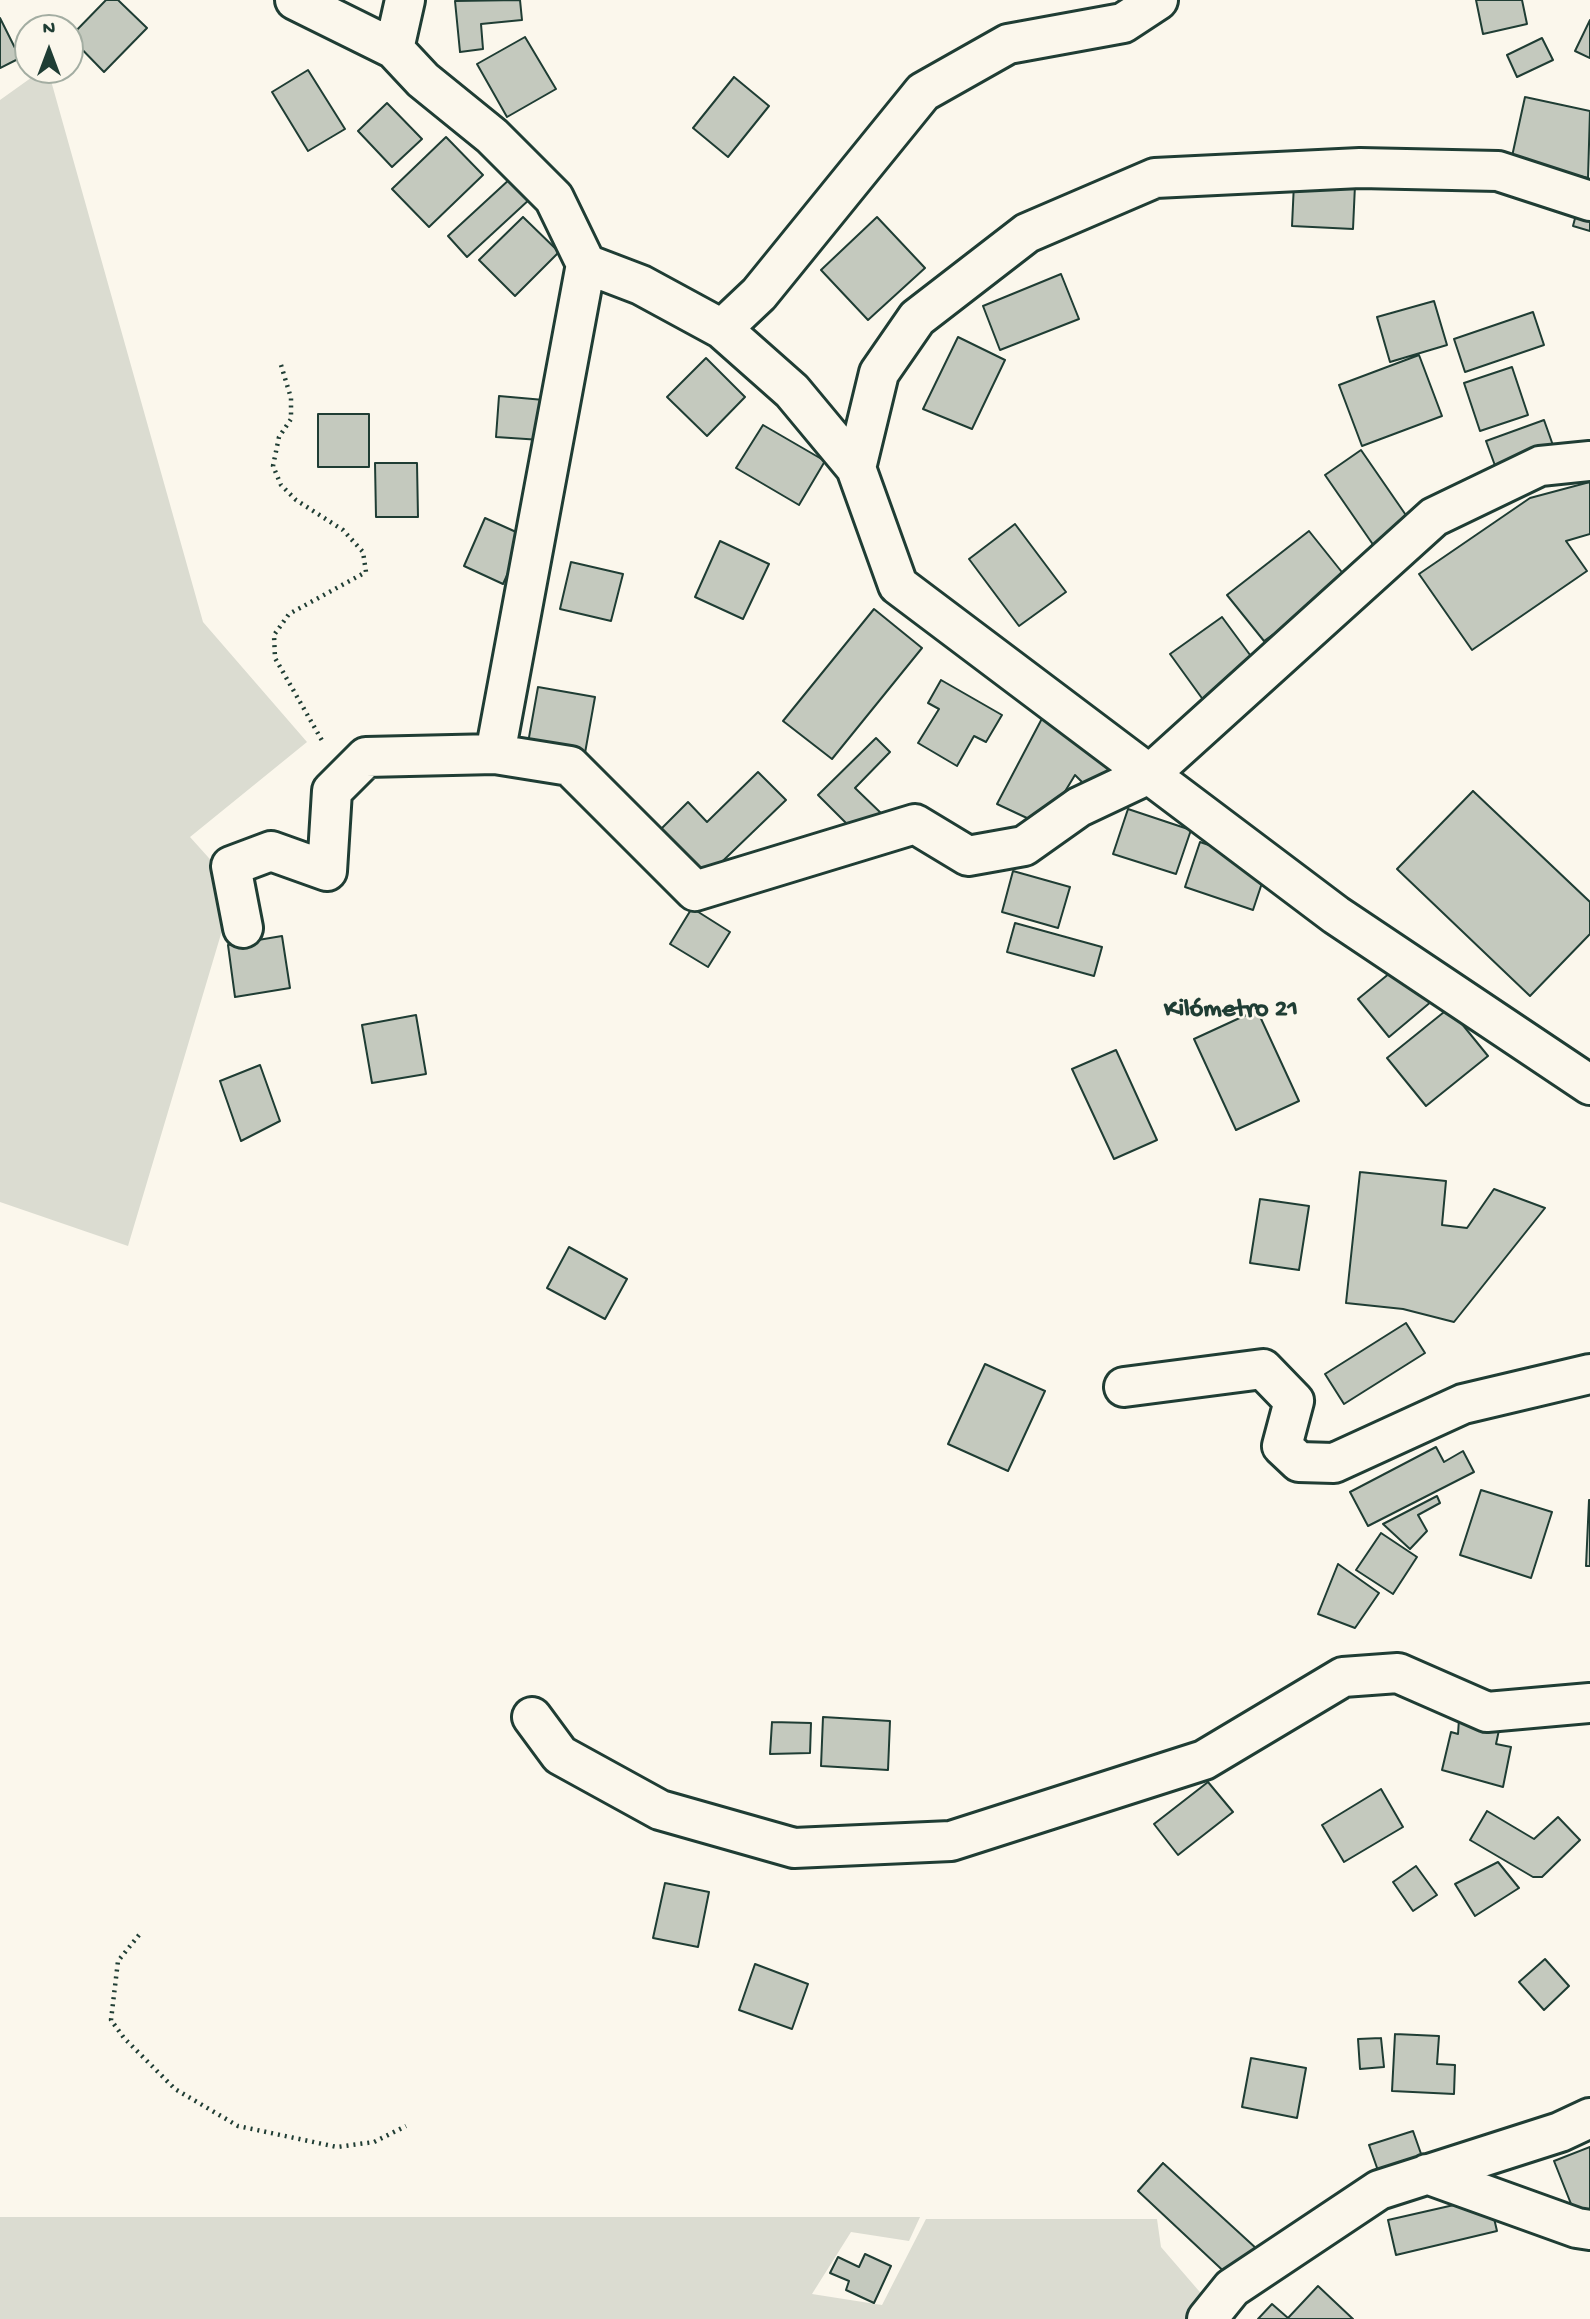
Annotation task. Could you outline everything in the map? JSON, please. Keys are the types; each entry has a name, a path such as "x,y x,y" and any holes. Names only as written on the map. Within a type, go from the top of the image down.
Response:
{"street":[{"path":"295,0 394,49 423,80 492,136 554,198 586,264 495,754"},
{"path":"394,49 405,0"},
{"path":"722,329 760,294 923,92 1008,44 1123,23 1158,0"},
{"path":"856,468 879,373 917,318 1027,233 1155,177 1360,168 1498,171 1590,201"},
{"path":"586,264 641,285 722,329 793,391 856,468 898,585 1151,772 1336,915 1590,1084"},
{"path":"243,928 231,866 271,851 327,871 332,791 366,757 495,754 570,766 695,891 915,824 968,856 1024,846 1079,807 1151,772 1434,517 1540,466 1590,461"},
{"path":"1124,1387 1263,1370 1294,1401 1282,1446 1298,1462 1334,1463 1463,1404 1590,1374"},
{"path":"531,1717 560,1755 660,1810 794,1848 951,1841 1204,1760 1343,1678 1398,1673 1488,1712 1590,1703"},
{"path":"1208,2319 1232,2288 1379,2190 1560,2132 1590,2118"},
{"path":"1427,2174 1577,2228 1590,2230"}],"path":[{"path":"281,365 291,398 291,419 279,437 273,466 281,485 296,500 343,530 363,552 366,572 289,614 274,635 275,658 321,741 349,774"},
{"path":"139,1935 118,1961 111,2020 124,2038 175,2089 237,2126 337,2147 374,2142 406,2126"}],"shaded area":[{"path":"22,84 52,84 203,622 307,742 190,837 235,887 128,1246 0,1202 0,100"},
{"path":"0,2217 920,2217 909,2241 851,2232 812,2294 882,2305 926,2219 1157,2219 1161,2247 1205,2298 1189,2319 0,2319"}],"building":[{"path":"106,0 118,0 147,28 104,72 84,51 84,23"},
{"path":"520,0 522,20 481,24 483,49 460,52 455,1"},
{"path":"1476,0 1522,0 1527,24 1483,34"},
{"path":"0,18 14,46 14,61 0,68"},
{"path":"1590,20 1590,58 1575,51"},
{"path":"525,37 556,89 507,117 477,64"},
{"path":"1542,38 1553,60 1517,77 1507,55"},
{"path":"308,70 345,129 308,151 272,92"},
{"path":"734,77 769,106 728,157 693,128"},
{"path":"1525,97 1590,111 1588,178 1511,161"},
{"path":"387,103 422,139 392,167 358,131"},
{"path":"446,137 483,175 429,227 392,189"},
{"path":"511,178 531,198 467,257 448,236"},
{"path":"1294,183 1355,185 1353,229 1292,226"},
{"path":"1578,207 1590,210 1590,231 1573,226"},
{"path":"523,217 559,252 515,296 479,260"},
{"path":"877,217 925,268 868,320 821,270"},
{"path":"1061,274 1079,319 1000,350 983,306"},
{"path":"1434,301 1447,345 1390,362 1377,317"},
{"path":"1533,312 1544,345 1465,372 1454,339"},
{"path":"958,337 1005,360 972,429 923,409"},
{"path":"1419,355 1442,416 1362,446 1339,385"},
{"path":"706,358 745,397 707,436 667,397"},
{"path":"1512,367 1528,415 1480,431 1464,383"},
{"path":"499,396 544,400 541,440 496,437"},
{"path":"318,414 369,414 369,467 318,467"},
{"path":"1544,420 1555,451 1497,471 1486,441"},
{"path":"763,425 825,461 799,505 736,468"},
{"path":"1361,450 1410,521 1374,546 1325,475"},
{"path":"375,463 417,463 418,517 376,517"},
{"path":"1590,482 1590,534 1566,541 1587,571 1472,650 1419,574 1530,498"},
{"path":"485,518 525,536 503,584 464,566"},
{"path":"1015,524 1066,592 1019,626 969,559"},
{"path":"1309,531 1349,581 1264,641 1227,595"},
{"path":"720,541 769,564 743,619 695,597"},
{"path":"571,562 623,574 611,621 560,609"},
{"path":"874,609 922,648 832,759 783,721"},
{"path":"1222,617 1256,663 1204,701 1170,654"},
{"path":"941,680 1002,715 986,742 974,736 957,766 918,743 939,709 928,703"},
{"path":"538,687 595,697 585,753 528,743"},
{"path":"1047,709 1130,762 1096,796 1075,775 1044,826 997,804"},
{"path":"876,738 890,752 855,788 884,816 862,839 818,795"},
{"path":"758,772 786,800 703,880 657,833 688,802 707,822"},
{"path":"1473,791 1590,902 1590,934 1530,996 1397,869"},
{"path":"1128,809 1191,830 1176,874 1113,854"},
{"path":"1200,842 1268,865 1253,910 1185,887"},
{"path":"1013,871 1070,887 1058,928 1002,912"},
{"path":"692,908 730,932 708,967 670,944"},
{"path":"1015,923 1102,947 1094,976 1007,952"},
{"path":"282,936 290,988 235,997 228,945"},
{"path":"1401,964 1432,1001 1389,1037 1358,999"},
{"path":"1449,1008 1488,1056 1426,1106 1387,1058"},
{"path":"1257,1010 1299,1101 1236,1130 1194,1039"},
{"path":"416,1015 426,1074 372,1083 362,1025"},
{"path":"1116,1050 1157,1140 1114,1159 1072,1069"},
{"path":"260,1065 280,1121 241,1141 220,1081"},
{"path":"1360,1172 1446,1181 1442,1225 1467,1228 1494,1189 1545,1208 1454,1322 1403,1309 1346,1303"},
{"path":"1260,1199 1309,1206 1299,1270 1250,1263"},
{"path":"569,1247 627,1279 605,1319 547,1288"},
{"path":"1406,1323 1425,1353 1344,1404 1325,1374"},
{"path":"985,1364 1045,1391 1008,1471 948,1444"},
{"path":"1436,1447 1444,1462 1463,1451 1474,1472 1368,1526 1350,1492"},
{"path":"1481,1490 1552,1512 1531,1578 1460,1555"},
{"path":"1437,1496 1440,1503 1418,1515 1427,1531 1410,1549 1383,1524"},
{"path":"1589,1500 1590,1566 1586,1566"},
{"path":"1381,1533 1417,1557 1393,1594 1356,1570"},
{"path":"1338,1564 1379,1593 1355,1628 1318,1614"},
{"path":"1502,1716 1496,1744 1511,1747 1503,1787 1442,1770 1451,1732 1458,1734 1459,1719"},
{"path":"823,1717 890,1721 888,1770 821,1766"},
{"path":"772,1722 811,1723 810,1753 770,1754"},
{"path":"1208,1782 1233,1812 1178,1855 1154,1824"},
{"path":"1381,1789 1403,1827 1344,1862 1322,1825"},
{"path":"1487,1811 1534,1839 1558,1817 1580,1840 1542,1877 1533,1877 1470,1840"},
{"path":"1498,1862 1519,1888 1475,1916 1455,1884"},
{"path":"1416,1866 1437,1895 1413,1911 1393,1882"},
{"path":"665,1883 709,1892 698,1947 653,1938"},
{"path":"1545,1959 1569,1986 1544,2010 1519,1982"},
{"path":"755,1964 808,1984 792,2029 739,2010"},
{"path":"1395,2034 1439,2036 1437,2064 1455,2065 1454,2094 1392,2091"},
{"path":"1381,2038 1384,2067 1360,2069 1358,2039"},
{"path":"1251,2058 1306,2068 1297,2118 1242,2107"},
{"path":"1413,2131 1426,2168 1382,2182 1369,2145"},
{"path":"1590,2147 1590,2219 1579,2224 1554,2161"},
{"path":"1163,2163 1258,2250 1232,2279 1138,2191"},
{"path":"1489,2197 1497,2231 1396,2255 1388,2220"},
{"path":"865,2254 891,2266 874,2303 846,2290 849,2281 830,2273 838,2257 859,2267"},
{"path":"1318,2286 1353,2319 1258,2319 1272,2304 1288,2318"}],"district":[{"name":"Kilómetro 21","path":"1231,1011"}]}
